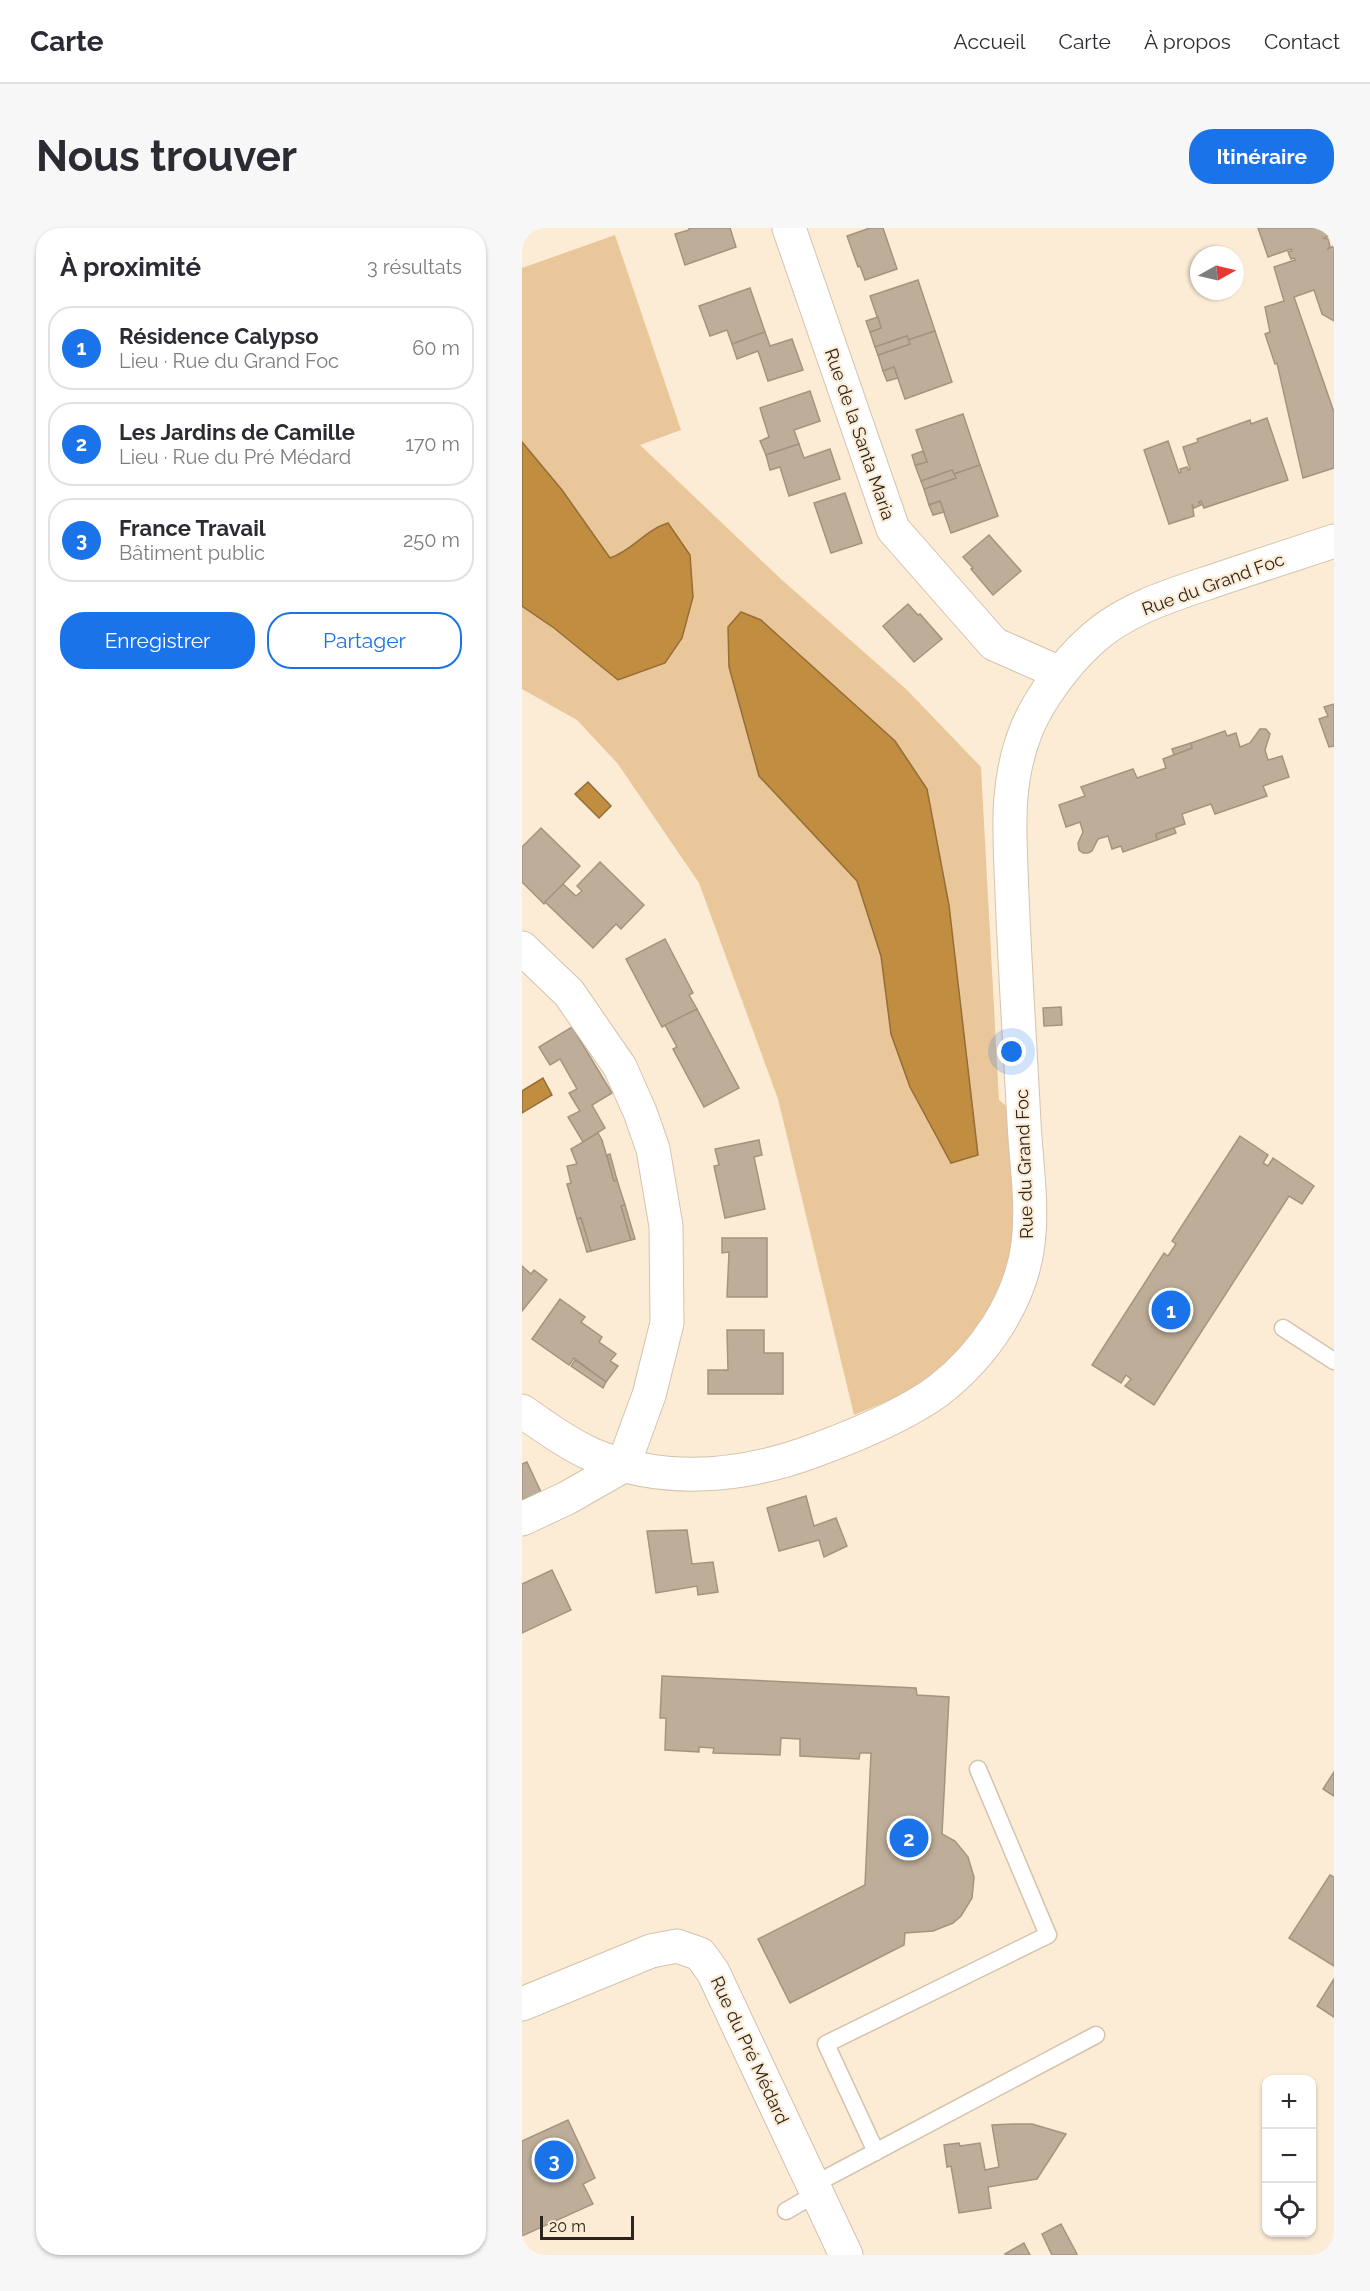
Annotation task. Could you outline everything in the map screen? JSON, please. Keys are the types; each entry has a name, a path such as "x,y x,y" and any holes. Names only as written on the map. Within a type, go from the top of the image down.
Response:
{"street":[{"name":"Rue de la Santa Maria","path":"789,228 892,530 994,644 1060,673"},
{"name":"Rue du Grand Foc","path":"522,1411 591,1454 623,1466 654,1472 690,1475 730,1473 766,1466 814,1451 859,1433 936,1392 965,1367 987,1341 1005,1312 1020,1282 1026,1253 1029,1203 1009,808 1012,778 1028,727 1060,673 1090,640 1128,615 1174,594 1334,541"},
{"path":"522,948 569,993 620,1067 640,1112 653,1149 666,1226 667,1323 649,1395 623,1466 522,1519"},
{"name":"Rue du Pré Médard","path":"522,2004 651,1951 677,1946 700,1954 713,1972 846,2255"}],"lane":[{"path":"1284,1328 1334,1361"},
{"path":"876,2152 826,2043 1048,1935 978,1769"},
{"path":"786,2211 815,2189 876,2152 1096,2035"}],"shaded area":[{"path":"615,235 681,430 640,445 782,580 906,689 981,767 999,1100 1009,1108 1015,1209 1013,1236 1007,1266 993,1303 978,1331 934,1376 904,1394 854,1415 778,1099 699,883 618,764 577,720 522,689 522,268"},
{"path":"522,442 562,490 610,558 626,550 659,526 668,523 690,555 693,597 682,638 665,663 618,680 554,628 522,606"},
{"path":"741,612 761,620 895,741 927,789 949,905 978,1155 951,1163 910,1087 891,1034 881,956 857,881 759,776 729,667 728,627"},
{"path":"588,782 611,806 599,818 575,794"},
{"path":"543,1078 552,1095 522,1113 522,1091"}],"building":[{"path":"689,228 730,228 736,247 685,265 675,234 689,230"},
{"path":"870,228 883,228 897,269 865,280 847,236"},
{"path":"1258,228 1332,228 1334,234 1324,238 1328,239 1330,246 1328,249 1334,246 1334,321 1322,314 1314,290 1294,297 1334,412 1334,468 1303,478 1277,363 1275,364 1265,334 1270,332 1265,307 1284,301 1274,267 1295,260 1291,259 1288,252 1292,251 1291,249 1268,257"},
{"path":"918,280 935,331 908,340 907,336 875,347 870,332 881,328 870,296"},
{"path":"750,288 765,332 732,344 727,330 710,336 699,306"},
{"path":"878,317 881,328 870,332 866,321"},
{"path":"935,331 952,382 905,399 894,367 883,371 878,355 910,344 908,340"},
{"path":"765,332 770,346 792,339 803,370 768,381 758,351 737,359 732,344"},
{"path":"907,336 910,344 878,355 875,347"},
{"path":"894,367 898,378 887,381 883,371"},
{"path":"810,391 820,421 794,430 799,444 766,455 760,441 769,437 760,408"},
{"path":"963,414 980,465 954,474 952,470 921,481 915,465 927,462 916,430"},
{"path":"1267,418 1288,480 1204,508 1201,501 1199,502 1201,505 1194,508 1192,504 1194,516 1169,524 1144,450 1168,441 1179,473 1180,469 1187,467 1188,470 1190,469 1183,447 1198,442 1197,439 1250,420 1251,424"},
{"path":"799,444 804,458 830,449 840,479 789,496 780,467 770,470 766,455"},
{"path":"923,451 927,462 915,465 912,455"},
{"path":"980,465 998,516 951,533 940,501 929,505 924,489 956,478 954,474"},
{"path":"952,470 956,478 924,489 921,481"},
{"path":"845,493 862,543 831,553 814,503"},
{"path":"940,501 944,512 933,515 929,505"},
{"path":"989,535 1021,571 993,595 963,557"},
{"path":"908,604 942,639 914,662 883,626"},
{"path":"1334,704 1334,746 1329,747 1319,719 1328,716 1324,707"},
{"path":"1260,729 1266,729 1270,734 1265,750 1268,760 1282,756 1289,777 1263,786 1267,796 1215,814 1211,804 1182,814 1185,824 1156,834 1157,840 1123,852 1121,846 1112,849 1108,836 1098,839 1092,851 1088,853 1079,850 1078,843 1083,832 1080,822 1066,827 1059,805 1085,796 1081,787 1133,769 1137,778 1166,768 1163,759 1192,748 1191,743 1225,731 1227,736 1236,733 1240,747 1250,743"},
{"path":"1191,743 1192,748 1174,755 1172,749"},
{"path":"541,828 580,866 544,904 522,882 522,847"},
{"path":"1174,828 1176,833 1157,840 1156,834"},
{"path":"600,862 644,905 621,929 616,924 593,948 545,902 563,884 576,896 582,891 577,886"},
{"path":"665,939 693,993 689,995 697,1009 662,1027 626,959"},
{"path":"1061,1007 1062,1025 1044,1026 1043,1008"},
{"path":"697,1009 739,1088 704,1107 673,1049 677,1047 665,1025"},
{"path":"572,1027 612,1093 592,1105 605,1128 583,1142 568,1117 580,1111 569,1093 577,1089 560,1059 550,1065 539,1047"},
{"path":"598,1133 614,1181 617,1180 625,1205 621,1206 631,1240 591,1251 581,1218 577,1219 567,1184 571,1183 567,1166 577,1164 571,1149"},
{"path":"1240,1136 1268,1155 1263,1163 1268,1166 1273,1158 1314,1186 1302,1204 1289,1196 1154,1405 1125,1386 1131,1379 1126,1375 1121,1383 1092,1365 1164,1253 1168,1256 1176,1244 1172,1241"},
{"path":"759,1140 762,1155 754,1157 765,1209 725,1218 714,1166 719,1165 715,1149"},
{"path":"610,1154 617,1180 614,1181 607,1155"},
{"path":"625,1205 635,1239 631,1240 621,1206"},
{"path":"581,1218 591,1251 587,1252 577,1219"},
{"path":"722,1238 767,1238 767,1297 727,1297 729,1252 722,1253"},
{"path":"522,1266 531,1274 534,1270 547,1280 522,1311"},
{"path":"560,1299 585,1317 581,1322 602,1337 599,1342 616,1354 610,1361 618,1366 606,1382 574,1358 569,1365 532,1339"},
{"path":"727,1330 764,1330 764,1353 783,1353 783,1394 708,1394 708,1370 728,1370"},
{"path":"575,1360 606,1382 603,1388 571,1366"},
{"path":"527,1462 541,1492 522,1500 522,1464"},
{"path":"806,1496 814,1526 836,1518 847,1546 824,1557 819,1540 779,1551 767,1508"},
{"path":"687,1530 692,1564 713,1562 718,1592 698,1595 697,1586 656,1593 647,1531"},
{"path":"552,1570 571,1610 522,1633 522,1584"},
{"path":"662,1676 916,1688 917,1695 949,1697 942,1834 955,1841 968,1857 974,1877 972,1898 961,1916 953,1923 933,1931 905,1933 904,1945 790,2003 758,1939 865,1885 871,1753 860,1753 859,1759 800,1756 800,1739 781,1738 780,1755 713,1753 714,1748 699,1747 699,1752 665,1750 666,1718 660,1718"},
{"path":"1334,1772 1334,1796 1323,1789"},
{"path":"1330,1875 1334,1877 1334,1966 1289,1938"},
{"path":"1334,1979 1334,2017 1317,2006"},
{"path":"568,2120 595,2178 583,2184 593,2204 522,2236 522,2141"},
{"path":"1032,2124 1066,2134 1037,2179 988,2187 991,2208 959,2213 951,2166 947,2167 944,2145 959,2143 960,2146 980,2143 985,2170 999,2167 992,2125"},
{"path":"1061,2224 1076,2255 1052,2255 1042,2234"},
{"path":"1024,2243 1030,2255 1005,2255 1005,2254"}],"place":[{"name":"Résidence Calypso","path":"1171,1310"},
{"name":"Les Jardins de Camille","path":"909,1838"},
{"name":"France Travail","path":"554,2160"}]}
